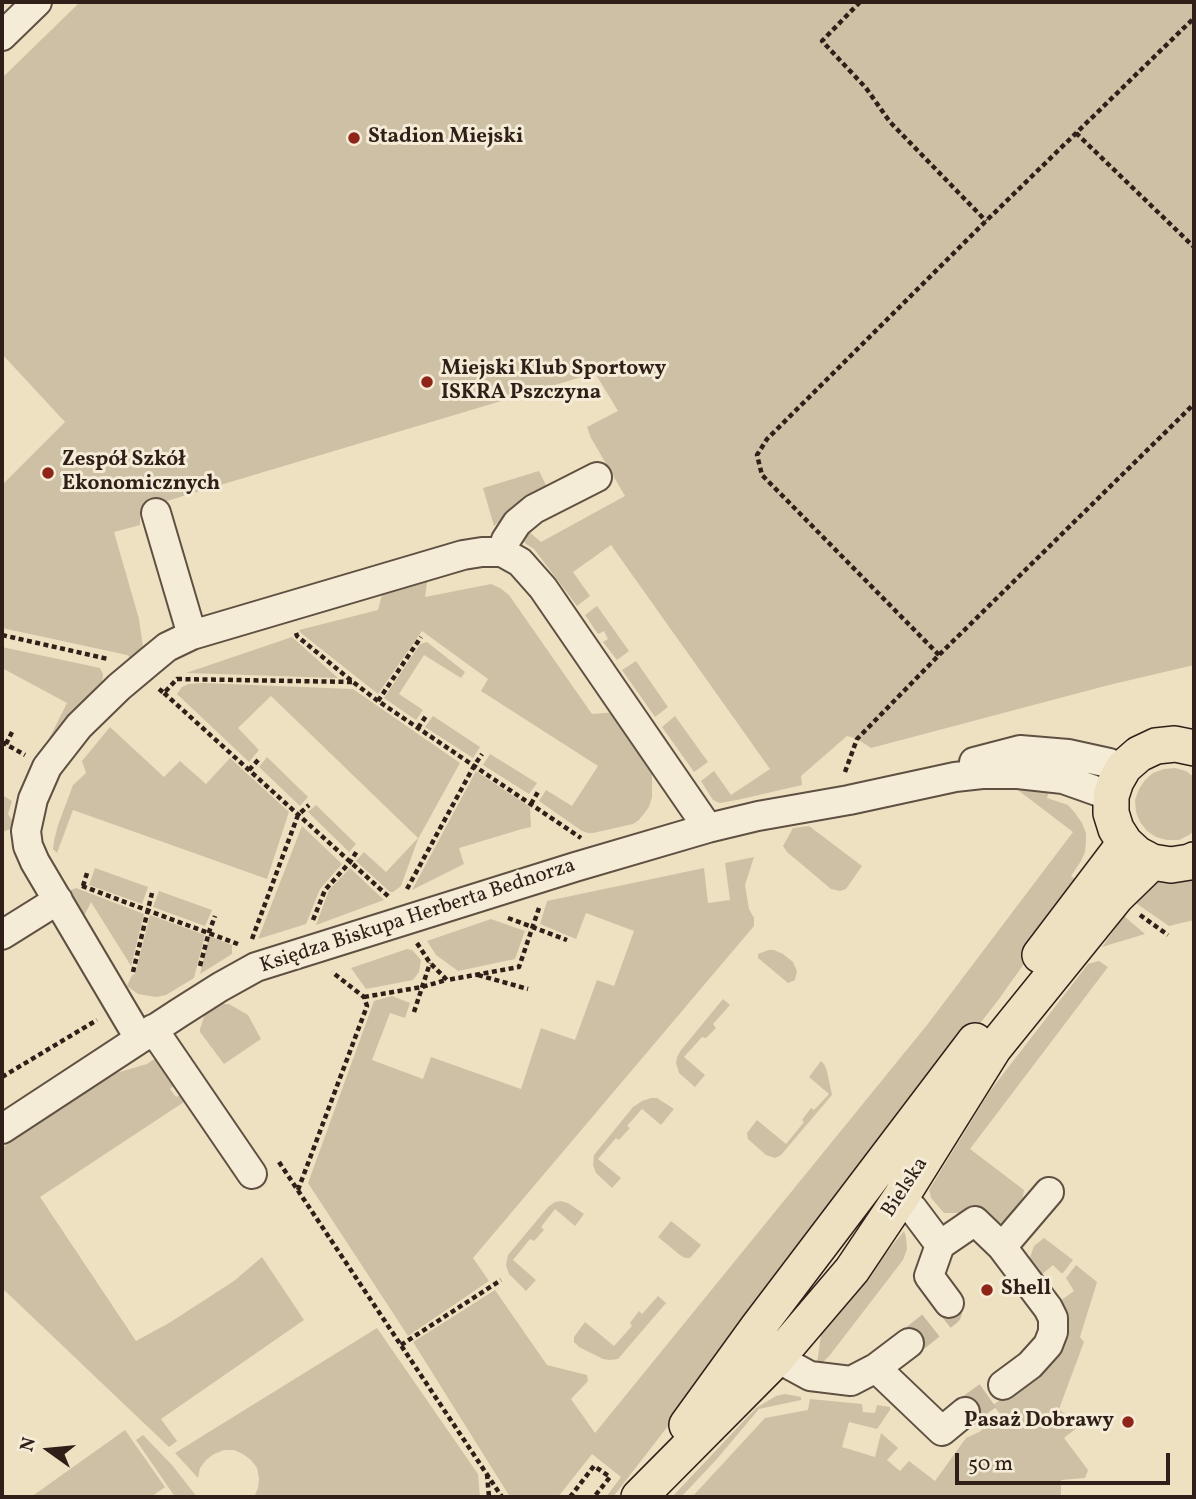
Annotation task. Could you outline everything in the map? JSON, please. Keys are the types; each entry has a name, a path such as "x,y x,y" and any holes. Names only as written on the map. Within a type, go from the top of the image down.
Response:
{"main road":[{"path":"1194,748 1175,744 1156,746 1139,754 1124,767 1116,781 1110,780 1111,813 1116,829 1138,852 1171,865 1194,860"},
{"name":"Bielska","path":"637,1497 778,1358 852,1270 994,1048 1116,897 1138,852"},
{"name":"Bielska","path":"637,1497 758,1327 1138,852"}],"street":[{"path":"2,36 37,2"},
{"path":"502,552 517,523 534,509 597,477"},
{"path":"156,513 192,635"},
{"path":"252,1174 146,1034 120,1006 28,846 27,822 33,799 47,767 79,726 119,687 167,647 192,635 463,555 502,552 520,562 543,588 708,828"},
{"path":"974,762 1020,750 1068,754 1110,780"},
{"name":"Księdza Biskupa Herberta Bednorza","path":"2,1129 179,1013 265,977 575,867 708,828 955,777 1018,774 1110,780"},
{"path":"2,935 56,897"},
{"path":"1002,1247 1049,1192"},
{"path":"901,1197 940,1245"},
{"path":"950,1303 929,1276 940,1245 975,1220 1002,1247 1053,1318 1053,1332 1048,1345 1030,1365 1003,1385"},
{"path":"758,1327 778,1358 810,1376 852,1381 876,1368 909,1343"},
{"path":"876,1368 942,1431 965,1412"}],"path":[{"path":"860,2 821,41 866,88 890,122 986,220"},
{"path":"939,654 762,475 757,455 767,439 986,220 1194,18"},
{"path":"1076,133 1194,247"},
{"path":"849,800 845,772 857,739 939,654 1194,404"},
{"path":"2,635 94,655"},
{"path":"378,701 421,637"},
{"path":"164,693 177,679 353,682"},
{"path":"153,684 395,902"},
{"path":"418,728 426,716"},
{"path":"6,744 12,732"},
{"path":"401,899 482,754"},
{"path":"249,770 260,758"},
{"path":"531,804 539,790"},
{"path":"252,939 298,815 309,805"},
{"path":"311,928 325,890 357,851"},
{"path":"82,886 88,870"},
{"path":"56,897 72,883 239,944"},
{"path":"127,979 133,971 152,893"},
{"path":"364,997 519,967 541,904"},
{"path":"1138,913 1168,935"},
{"path":"497,914 567,940"},
{"path":"197,975 215,916"},
{"path":"414,940 430,963 447,980"},
{"path":"414,1012 430,963"},
{"path":"298,1191 367,1006 364,997 328,970"},
{"path":"478,974 528,989"},
{"path":"2,1077 120,1006"},
{"path":"276,1157 502,1497"},
{"path":"401,1345 500,1280"},
{"path":"570,1497 594,1466 610,1477 594,1497"},
{"path":"487,1473 489,1497"}],"shaded area":[{"path":"80,2 1194,2 1194,665 871,748 847,736 801,776 802,785 717,802 701,781 714,771 731,795 770,769 611,545 573,572 590,596 577,606 534,549 522,539 527,530 541,542 625,496 587,427 618,411 595,373 140,509 140,525 114,532 139,619 144,654 133,660 127,655 2,628 2,485 65,422 2,354 2,78"},
{"path":"539,471 548,489 531,496 494,526 483,488"},
{"path":"428,575 425,597 491,584 500,588 509,595 592,714 619,712 652,768 652,797 649,807 639,820 633,824 588,833 539,801 546,790 572,806 598,766 481,691 488,679 422,631 378,694 299,630 378,610 384,587"},
{"path":"597,606 629,651 617,660 603,642 608,639 604,631 598,634 585,615"},
{"path":"292,637 338,678 186,673"},
{"path":"427,642 465,672 461,678 424,655 399,694 423,710 416,720 384,698 420,644"},
{"path":"2,647 100,668 103,674 102,684 85,706 46,745 67,703 2,668"},
{"path":"636,661 668,707 655,717 622,670"},
{"path":"188,684 353,689 460,763 418,839 401,886 390,892 356,861 364,852 386,872 418,838 271,696 238,728 259,750 249,762 177,694"},
{"path":"433,716 480,747 473,758 425,727"},
{"path":"675,716 708,762 694,772 662,727"},
{"path":"110,727 164,777 180,761 206,784 230,758 289,812 267,879 73,810 57,853 53,849 58,825 73,785 86,773 82,761"},
{"path":"490,754 537,783 529,794 483,765"},
{"path":"267,757 308,797 300,806 259,767"},
{"path":"1175,768 1194,777 1194,831 1179,840 1167,840 1147,831 1136,812 1135,800 1145,780 1153,773"},
{"path":"476,771 530,807 531,827 459,848 464,864 412,890"},
{"path":"1006,781 1051,787 1047,798 1068,805 1075,813 1086,833 1086,842 1085,852 1071,876 1081,883 999,999 613,1497 606,1497 621,1477 592,1454 558,1497 510,1497 413,1342 495,1290 547,1365 587,1375 588,1381 571,1399 595,1433 927,1025 1073,832"},
{"path":"2,795 12,801 8,814 16,827 2,832"},
{"path":"316,805 356,844 349,852 308,812"},
{"path":"302,826 342,864 320,889 306,924 258,939"},
{"path":"809,826 862,866 846,889 831,889 783,846 793,828"},
{"path":"754,857 745,885 754,926 473,1258 489,1281 408,1336 308,1183 374,1001 392,996 410,1003 405,1018 390,1013 372,1060 423,1079 431,1057 521,1089 541,1028 575,1040 597,980 614,986 634,931 586,913 576,939 540,924 547,901 704,868 708,903 730,900 725,863"},
{"path":"95,868 148,887 142,904 89,885"},
{"path":"350,868 384,900 316,925 329,890"},
{"path":"1194,875 1194,920 1169,926 1127,897 1146,881"},
{"path":"76,888 144,914 131,966 91,902 84,916 71,895 71,890"},
{"path":"159,891 212,910 205,926 153,907"},
{"path":"150,915 205,935 194,978 166,995 156,997 138,994 127,986 135,974"},
{"path":"1124,916 1145,934 1102,947"},
{"path":"491,919 525,931 515,959 458,971 436,955 427,941"},
{"path":"209,936 232,945 232,954 200,974"},
{"path":"407,949 412,950 421,960 419,972 413,980 366,989 351,968"},
{"path":"768,950 783,954 793,962 797,971 795,980 788,983 758,958 758,954"},
{"path":"1099,961 1108,967 970,1149 1024,1190 1020,1216 1007,1223 992,1222 965,1213 944,1213 931,1198 929,1190 990,1091 1088,964"},
{"path":"723,999 730,1005 713,1024 716,1028 706,1038 702,1037 684,1057 705,1075 695,1087 679,1073 677,1057"},
{"path":"218,1004 229,1004 248,1015 261,1039 224,1064 200,1032 205,1014"},
{"path":"156,1058 178,1082 170,1089 176,1097 183,1094 184,1102 40,1197 136,1341 234,1281 262,1257 304,1320 161,1419 177,1441 169,1447 2,1288 2,1148 113,1074 147,1064"},
{"path":"821,1061 827,1071 832,1095 781,1155 775,1158 766,1155 748,1139 747,1133 757,1120 786,1144 804,1122 802,1120 811,1108 814,1110 829,1094 809,1077"},
{"path":"651,1098 657,1098 674,1109 661,1125 642,1109 627,1126 630,1128 619,1140 616,1138 598,1159 621,1178 612,1188 596,1173 594,1155 633,1107"},
{"path":"561,1201 584,1214 575,1226 555,1209 541,1227 544,1230 534,1241 530,1239 513,1260 536,1280 526,1291 509,1274 506,1265 508,1255 548,1207"},
{"path":"671,1221 701,1245 690,1258 680,1255 658,1237"},
{"path":"904,1231 907,1249 903,1260 830,1355 817,1364 821,1334"},
{"path":"1044,1238 1073,1260 1063,1273 1053,1265 1040,1276 1026,1269 1034,1246"},
{"path":"1076,1265 1097,1282 1080,1337 1084,1342 1059,1409 1079,1426 1064,1438 1088,1470 1085,1478 1061,1480 1061,1497 692,1497 765,1418 808,1410 810,1399 862,1404 863,1412 875,1413 877,1405 890,1407 877,1429 849,1422 842,1447 875,1457 881,1433 898,1448 887,1460 900,1471 909,1461 935,1481 966,1438 979,1432 1001,1415 993,1405 1023,1383 1060,1301 1074,1291 1066,1278"},
{"path":"658,1296 666,1303 618,1359 603,1359 574,1342 574,1337 585,1322 614,1346 632,1326 630,1323 639,1311 642,1314"},
{"path":"377,1328 478,1474 480,1497 254,1497 258,1488 257,1468 243,1454 224,1450 214,1454 200,1468 198,1478 175,1453"},
{"path":"785,1394 801,1397 801,1400 759,1409 681,1497 672,1497 756,1408 776,1396"},
{"path":"125,1430 165,1487 151,1497 31,1497"},
{"path":"143,1435 172,1465 197,1497 175,1497 136,1440"}],"tunnel":[{"path":"909,1343 948,1312 949,1303"},
{"path":"965,1412 1003,1385"}],"place":[{"name":"Stadion Miejski","path":"354,138"},
{"name":"Miejski Klub Sportowy ISKRA Pszczyna","path":"427,382"},
{"name":"Zespół Szkół Ekonomicznych","path":"48,473"},
{"name":"Shell","path":"987,1290"},
{"name":"Pasaż Dobrawy","path":"1128,1422"}]}
